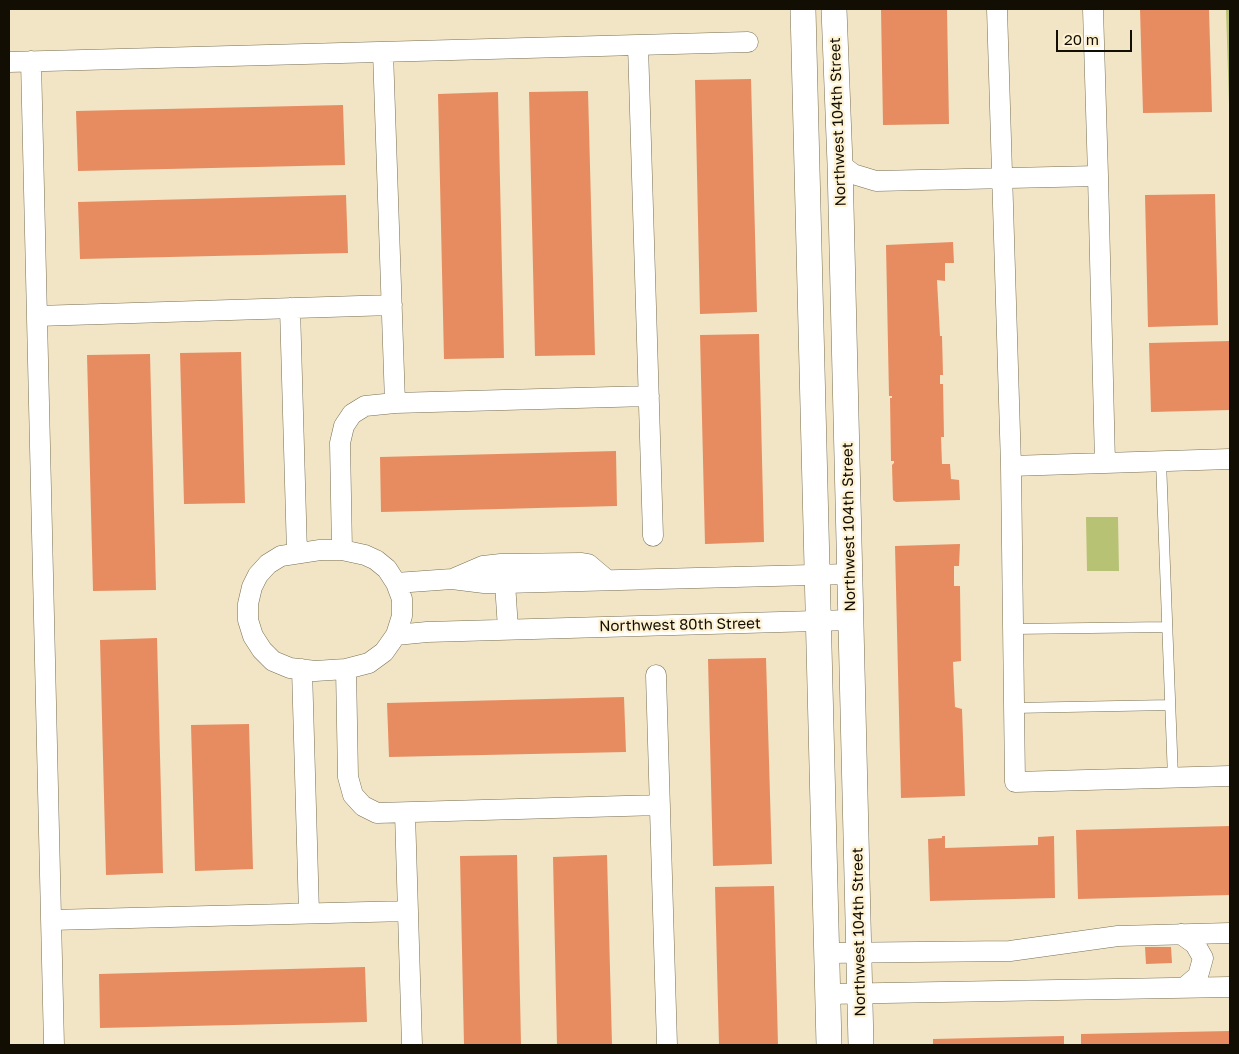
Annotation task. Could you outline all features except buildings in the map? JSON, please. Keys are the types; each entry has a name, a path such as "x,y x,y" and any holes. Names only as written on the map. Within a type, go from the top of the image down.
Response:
{"street":[{"name":"Northwest 104th Street","path":"803,9 829,1045"},
{"name":"Northwest 104th Street","path":"834,9 840,164 862,1045"},
{"path":"997,9 1011,466 1015,782 1230,776"},
{"path":"1093,9 1105,463"},
{"path":"9,62 748,42"},
{"path":"638,45 653,536"},
{"path":"383,52 396,403"},
{"path":"31,61 54,1045"},
{"path":"840,164 853,174 876,181 1098,176"},
{"path":"37,316 392,306"},
{"path":"290,308 297,553"},
{"path":"342,550 340,443 344,426 352,414 365,406 396,403 649,396"},
{"path":"1011,466 1230,459"},
{"path":"320,550 342,550 365,555 388,569 402,599 402,616 396,635 384,652 369,663 346,669 315,671 290,668 273,660 262,650 253,636 248,620 248,604 252,587 258,575 268,564 281,556 320,550"},
{"path":"452,579 483,566 582,563 588,564 607,580"},
{"path":"396,583 452,579 484,583 505,583 850,574"},
{"path":"505,583 508,629"},
{"name":"Northwest 80th Street","path":"396,635 508,629 851,620"},
{"path":"302,669 309,913"},
{"path":"346,669 348,777 353,795 363,806 377,813 660,806"},
{"path":"656,675 667,1045"},
{"path":"405,813 412,1045"},
{"path":"51,920 408,910"},
{"path":"826,953 1010,951 1118,936 1230,933"},
{"path":"1181,934 1195,944 1203,958 1198,976 1185,987"},
{"path":"827,994 1230,987"}],"lane":[{"path":"1161,461 1173,778"},
{"path":"1013,629 1167,627"},
{"path":"1014,708 1170,705"}],"green space":[{"path":"1226,9 1230,9 1230,135"},
{"path":"1086,517 1118,517 1119,571 1087,571"}]}
